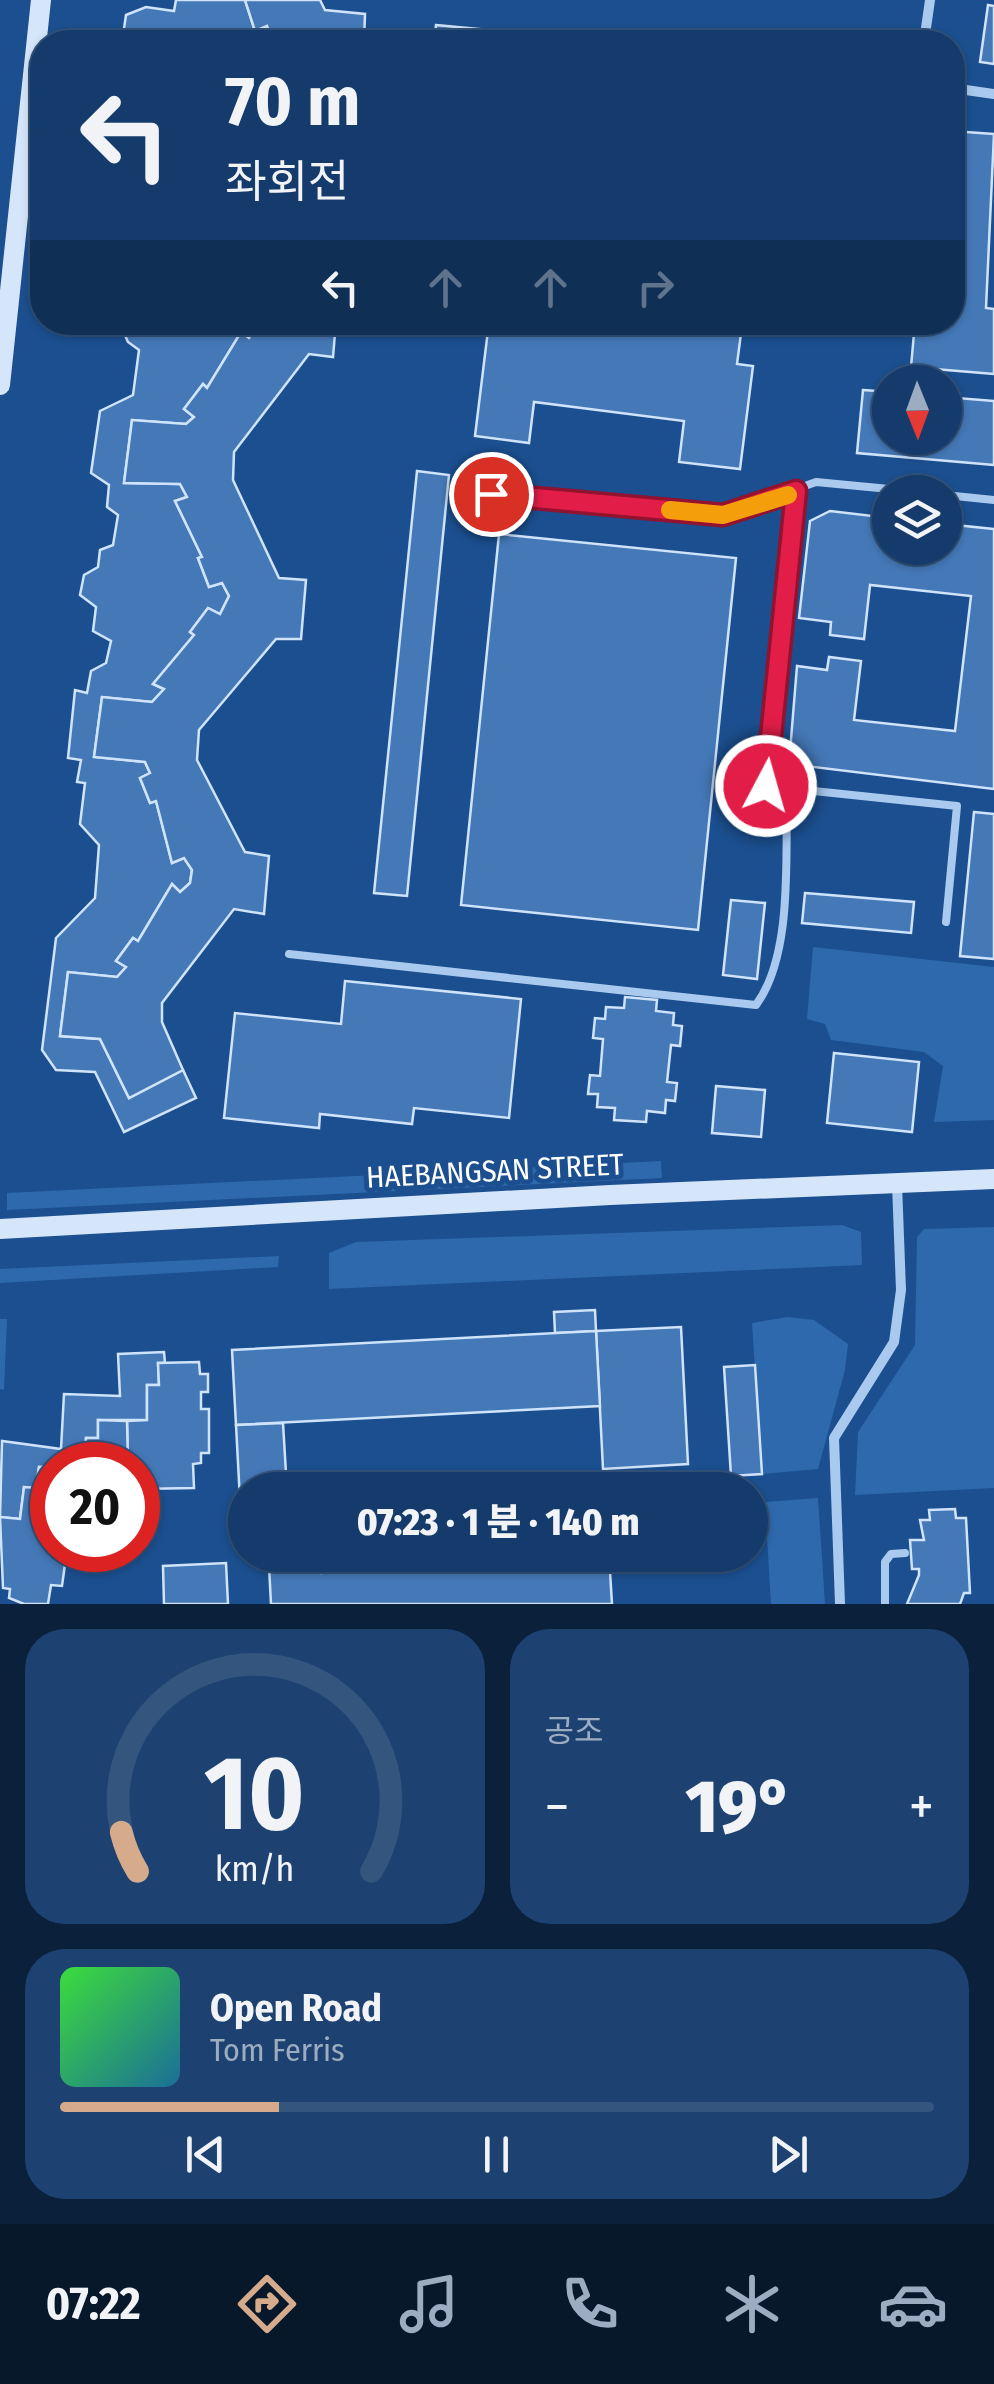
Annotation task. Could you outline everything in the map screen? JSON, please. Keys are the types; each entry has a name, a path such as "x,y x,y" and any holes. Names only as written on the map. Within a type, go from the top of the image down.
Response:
{"main road":[{"path":"38,30 41,0"},
{"path":"0,385 30,103"},
{"name":"HAEBANGSAN STREET","path":"0,1229 994,1179"}],"street":[{"path":"926,30 930,0"},
{"path":"965,90 994,94"},
{"path":"840,1604 834,1438 894,1342 901,1290 897,1183"}],"lane":[{"path":"491,494 723,515 816,482 872,487"},
{"path":"796,491 766,786 957,806 946,922"},
{"path":"962,497 994,500"},
{"path":"289,954 756,1005 773,982 784,896 787,788"},
{"path":"885,1604 885,1562 890,1554 905,1553"}],"shaded area":[{"path":"813,947 994,967 994,1120 934,1122 943,1066 924,1052 831,1040 825,1024 807,1019"},
{"path":"661,1161 662,1178 7,1210 7,1193"},
{"path":"842,1225 861,1232 862,1265 329,1289 329,1253 356,1242"},
{"path":"994,1227 994,1488 855,1495 858,1432 915,1345 917,1237 924,1229"},
{"path":"279,1256 278,1267 0,1283 0,1269"},
{"path":"788,1317 814,1320 848,1344 845,1370 818,1469 762,1472 752,1323"},
{"path":"0,1319 7,1319 4,1390 0,1389"},
{"path":"818,1498 825,1604 771,1604 768,1502"}],"building":[{"path":"176,0 245,0 255,30 124,30 126,15 146,7 174,11"},
{"path":"245,0 320,0 325,10 365,14 364,30 268,30 267,26 255,30"},
{"path":"988,5 994,6 994,64 980,62"},
{"path":"436,25 488,30 435,30"},
{"path":"965,132 994,134 986,308 994,309 994,374 962,371 962,365 911,365 914,335 965,335"},
{"path":"125,335 239,335 207,388 203,384 184,409 194,417 186,424 132,420 124,483 180,484 187,497 175,501 202,557 198,558 209,587 222,583 229,596 220,614 208,608 190,632 194,635 153,684 164,689 152,702 102,697 94,757 145,762 150,773 140,778 150,803 156,801 172,863 184,858 192,870 190,883 180,892 172,884 138,941 133,938 116,961 126,967 117,977 68,972 60,1036 100,1039 129,1098 183,1070 196,1098 124,1132 95,1072 56,1070 42,1050 56,938 95,898 99,845 80,824 85,783 77,782 81,760 68,758 75,690 87,693 91,671 106,663 111,641 93,631 96,607 80,595 84,575 98,567 100,550 113,545 118,515 107,507 109,485 91,473 100,411 133,395 139,350"},
{"path":"239,335 335,335 333,357 309,354 234,452 233,480 279,578 306,580 301,639 276,639 199,730 197,760 245,852 269,856 264,914 234,909 162,1003 162,1022 183,1070 129,1098 100,1039 60,1036 68,972 117,977 126,967 116,961 133,938 138,941 172,884 180,892 190,883 192,870 184,858 172,863 156,801 150,803 140,778 150,773 145,762 94,757 102,697 152,702 164,689 153,684 194,635 190,632 208,608 220,614 229,596 222,583 209,587 198,558 202,557 175,501 187,497 180,484 124,483 132,420 186,424 194,417 184,409 203,384 207,388"},
{"path":"487,335 741,335 737,364 753,366 740,469 679,462 684,421 534,402 529,443 475,436"},
{"path":"863,390 872,391 872,454 857,453"},
{"path":"962,398 994,401 994,465 880,455 962,455"},
{"path":"417,471 449,475 407,896 374,893"},
{"path":"830,511 872,516 872,565 962,565 962,526 994,529 994,789 789,764 797,666 827,670 829,657 861,661 854,720 955,731 971,596 870,585 864,639 830,635 831,622 799,618 810,521"},
{"path":"499,534 736,558 698,930 461,905"},
{"path":"974,812 994,814 994,959 960,956"},
{"path":"805,893 914,902 911,933 802,923"},
{"path":"731,900 765,903 757,979 723,975"},
{"path":"345,981 521,999 509,1118 414,1108 412,1124 320,1114 319,1128 224,1118 235,1013 341,1024"},
{"path":"625,997 657,1000 656,1011 674,1013 673,1025 682,1026 680,1046 671,1045 667,1082 677,1083 675,1101 666,1100 665,1113 647,1111 646,1122 614,1120 615,1108 597,1107 598,1094 588,1094 590,1075 600,1076 603,1039 593,1038 595,1018 605,1019 606,1007 624,1008"},
{"path":"834,1053 919,1062 912,1132 827,1123"},
{"path":"716,1086 765,1090 761,1137 712,1133"},
{"path":"595,1310 596,1331 555,1333 554,1312"},
{"path":"681,1327 688,1464 603,1469 596,1331"},
{"path":"596,1331 600,1406 236,1425 232,1350"},
{"path":"164,1352 165,1363 158,1363 159,1385 147,1385 147,1420 98,1420 98,1438 61,1442 64,1394 120,1396 118,1354"},
{"path":"199,1362 200,1374 208,1374 208,1392 201,1392 201,1409 209,1409 209,1453 201,1453 201,1463 193,1464 194,1488 160,1489 160,1442 127,1442 127,1421 147,1420 147,1385 159,1385 158,1363"},
{"path":"755,1365 762,1472 731,1472 724,1367"},
{"path":"98,1420 127,1421 127,1442 86,1442 86,1438 98,1438"},
{"path":"283,1423 286,1472 238,1472 236,1425"},
{"path":"2,1441 30,1445 30,1488 24,1487 20,1519 0,1517"},
{"path":"24,1487 30,1488 30,1572 64,1572 62,1586 51,1585 48,1604 24,1604 9,1598 10,1589 3,1588 0,1517 20,1519"},
{"path":"955,1509 956,1518 966,1518 970,1593 964,1593 960,1604 907,1604 919,1575 919,1569 912,1569 910,1540 924,1540 920,1520 930,1520 929,1510"},
{"path":"226,1563 228,1604 164,1604 163,1566"},
{"path":"269,1572 610,1572 612,1604 271,1604"}],"slow traffic":[{"path":"670,510 723,515 788,495"}],"route":[{"path":"491,494 723,515 796,491 766,786"}]}
